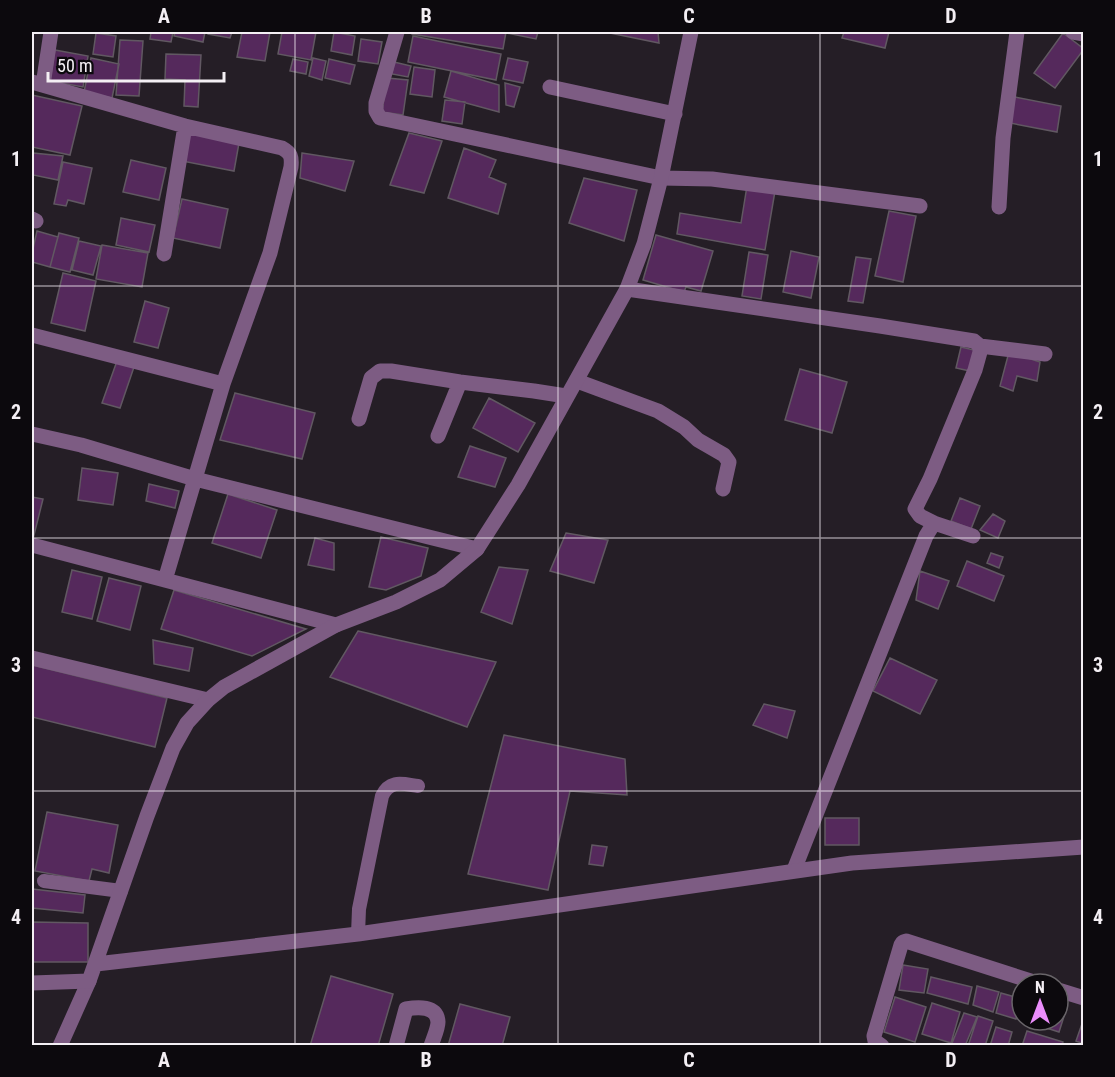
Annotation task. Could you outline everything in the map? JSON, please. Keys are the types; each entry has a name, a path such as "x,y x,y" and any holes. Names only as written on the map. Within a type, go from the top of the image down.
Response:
{"street":[{"path":"51,32 37,83 185,126 282,148 289,152 292,158 270,253 223,384 165,580"},
{"path":"397,32 376,103 376,111 380,118 662,178 712,179 920,206"},
{"path":"60,1046 96,964 173,747 187,723 208,700 224,687 336,625 396,602 440,580 477,549 518,485 627,289 644,244 662,178 691,32"},
{"path":"999,207 1003,138 1017,32"},
{"path":"1073,32 1083,34"},
{"path":"550,87 675,114"},
{"path":"164,254 185,126"},
{"path":"627,289 880,326 974,341 980,346 1045,354"},
{"path":"32,335 223,384"},
{"path":"973,537 920,516 915,509 930,479 975,370 980,346"},
{"path":"359,418 372,378 380,371 566,396"},
{"path":"577,381 658,411 684,427 698,440 724,455 729,462 723,489"},
{"path":"438,436 460,382"},
{"path":"32,434 81,445 195,479 477,549"},
{"path":"794,870 926,537 934,522"},
{"path":"32,545 336,625"},
{"path":"32,658 208,700"},
{"path":"96,964 358,934 852,863 1083,847"},
{"path":"878,1041 903,942 906,941 1010,974"},
{"path":"32,983 89,981"},
{"path":"396,1046 406,1009 416,1007 427,1008 435,1013 438,1022 431,1046"}],"lane":[{"path":"358,934 360,909 382,796 390,785 418,786"},
{"path":"44,881 121,891"}],"building":[{"path":"151,32 173,32 171,42 150,39"},
{"path":"175,32 205,32 203,42 174,36"},
{"path":"208,32 232,32 230,38 208,34"},
{"path":"242,32 270,32 265,61 237,57"},
{"path":"282,32 316,32 311,60 278,54"},
{"path":"334,32 355,36 352,55 331,51"},
{"path":"412,32 506,32 503,49 412,34"},
{"path":"502,32 538,32 536,39"},
{"path":"605,32 658,32 659,43"},
{"path":"844,32 889,32 885,48 842,38"},
{"path":"96,33 116,36 113,57 93,54"},
{"path":"1063,33 1084,49 1055,88 1034,73"},
{"path":"413,36 501,54 496,80 408,62"},
{"path":"361,39 382,42 378,64 358,61"},
{"path":"120,40 143,41 139,96 116,95"},
{"path":"55,50 88,56 83,87 50,81"},
{"path":"166,54 201,55 198,107 184,106 185,80 165,79"},
{"path":"91,58 119,64 112,98 84,92"},
{"path":"313,58 326,61 322,80 309,76"},
{"path":"508,58 528,62 523,83 503,79"},
{"path":"293,59 308,62 306,74 290,71"},
{"path":"329,59 355,65 350,84 325,78"},
{"path":"394,62 411,66 408,77 392,74"},
{"path":"414,67 435,70 432,97 410,94"},
{"path":"451,71 499,85 499,112 444,97"},
{"path":"387,78 408,80 403,115 382,112"},
{"path":"505,83 520,87 514,107 506,105"},
{"path":"32,95 82,106 70,155 32,147"},
{"path":"1015,97 1061,106 1057,132 1010,123"},
{"path":"445,100 465,102 462,124 442,121"},
{"path":"188,132 239,143 234,171 182,161"},
{"path":"409,133 442,141 424,193 390,185"},
{"path":"464,148 496,160 489,177 506,184 498,214 448,198"},
{"path":"33,153 63,156 58,180 33,175"},
{"path":"302,153 354,161 345,191 300,178"},
{"path":"131,160 166,168 159,200 123,192"},
{"path":"63,162 92,168 84,204 68,200 66,206 54,204"},
{"path":"584,178 637,190 624,241 569,223"},
{"path":"747,186 775,191 765,250 677,234 680,213 741,223"},
{"path":"182,199 228,209 220,248 173,238"},
{"path":"889,211 916,216 903,282 875,276"},
{"path":"121,218 155,225 149,252 116,245"},
{"path":"37,231 58,237 50,267 32,262"},
{"path":"59,233 79,238 70,272 50,267"},
{"path":"656,235 713,251 701,291 686,287 684,292 643,280"},
{"path":"79,241 101,246 93,275 72,270"},
{"path":"102,245 148,253 142,287 96,279"},
{"path":"791,251 819,257 811,298 783,292"},
{"path":"749,252 768,255 761,299 742,296"},
{"path":"856,257 871,259 863,303 848,301"},
{"path":"63,273 96,281 85,331 51,323"},
{"path":"145,301 169,308 158,348 134,342"},
{"path":"961,347 974,350 970,371 956,368"},
{"path":"1009,352 1040,362 1037,381 1017,376 1013,391 1000,386"},
{"path":"117,361 134,367 120,408 102,403"},
{"path":"800,369 847,382 832,433 785,420"},
{"path":"235,393 315,413 302,459 220,440"},
{"path":"489,398 535,423 518,452 473,428"},
{"path":"470,446 506,458 495,487 458,477"},
{"path":"82,468 118,473 113,505 78,500"},
{"path":"149,484 179,491 175,508 146,501"},
{"path":"228,494 277,510 261,558 212,543"},
{"path":"32,497 43,499 33,539 32,538"},
{"path":"960,498 980,506 971,529 951,521"},
{"path":"993,514 1005,521 998,538 980,530"},
{"path":"566,533 608,540 594,583 550,571"},
{"path":"381,537 428,548 421,576 386,590 369,587"},
{"path":"315,538 334,543 334,570 308,565"},
{"path":"991,553 1003,557 999,568 987,563"},
{"path":"967,561 1004,576 994,601 957,586"},
{"path":"499,567 528,570 512,624 481,612"},
{"path":"72,570 102,577 92,619 62,612"},
{"path":"920,571 949,581 938,609 916,600"},
{"path":"109,578 141,586 130,630 97,621"},
{"path":"174,590 306,629 252,656 161,629"},
{"path":"358,631 496,662 467,727 330,677"},
{"path":"153,640 193,648 189,671 154,664"},
{"path":"890,658 937,680 920,714 873,691"},
{"path":"32,665 167,698 155,747 32,717"},
{"path":"764,704 795,711 787,738 753,725"},
{"path":"504,735 625,759 627,795 570,791 548,890 468,874"},
{"path":"47,812 118,825 109,873 92,869 89,881 35,871"},
{"path":"825,818 859,818 859,845 825,845"},
{"path":"592,845 607,847 603,866 589,864"},
{"path":"32,889 85,895 83,913 32,908"},
{"path":"32,922 88,923 88,962 32,962"},
{"path":"903,965 928,969 924,993 899,990"},
{"path":"331,976 393,994 378,1046 310,1046"},
{"path":"931,977 972,987 968,1004 927,993"},
{"path":"977,986 999,992 993,1012 973,1005"},
{"path":"1001,993 1010,996 1010,1017 996,1013"},
{"path":"895,997 926,1007 915,1042 884,1032"},
{"path":"932,1003 960,1012 951,1043 922,1034"},
{"path":"460,1004 510,1017 502,1046 448,1046"},
{"path":"964,1013 977,1017 965,1046 951,1046"},
{"path":"978,1016 993,1021 985,1046 968,1046"},
{"path":"1084,1018 1084,1044 1076,1041"},
{"path":"996,1027 1012,1032 1008,1046 990,1046"},
{"path":"1027,1032 1063,1042 1062,1046 1022,1046"}]}
